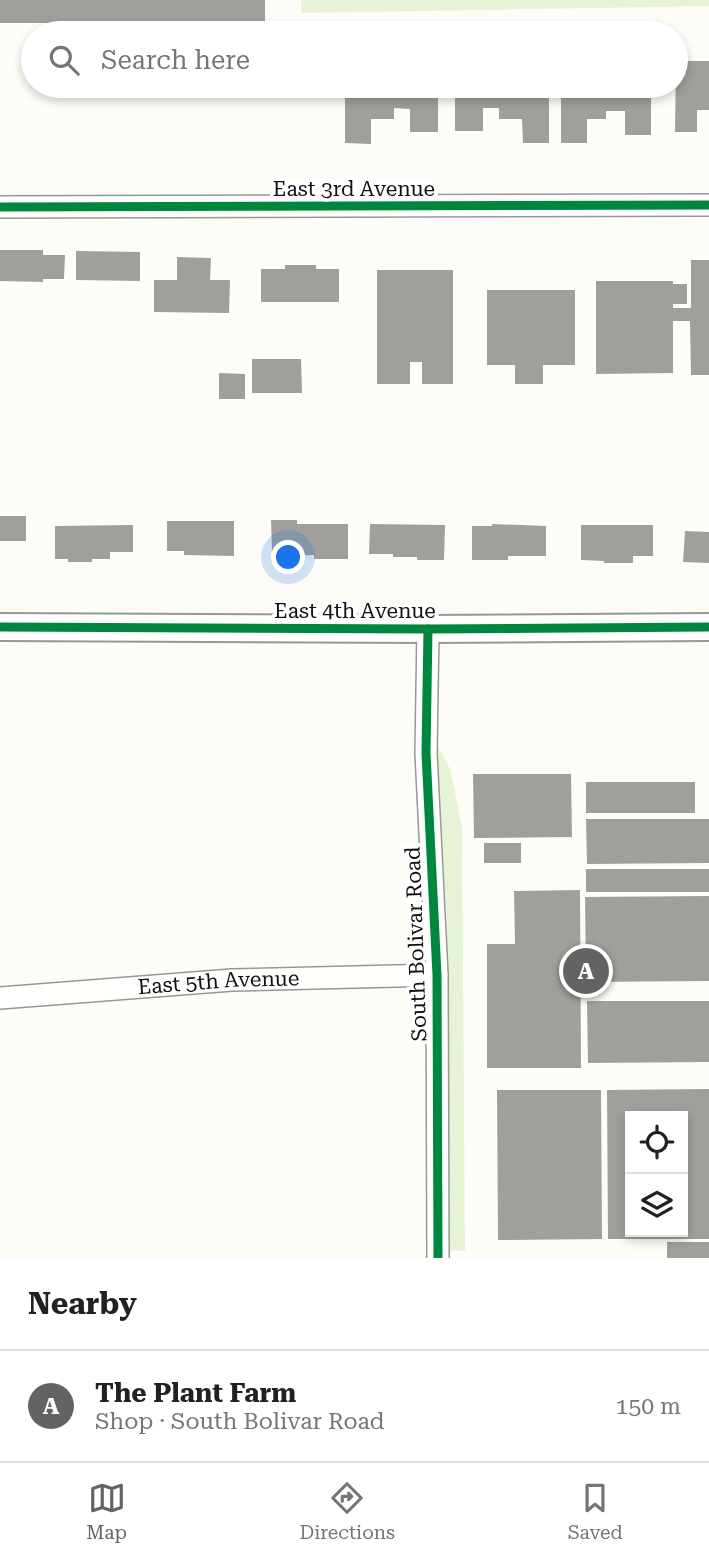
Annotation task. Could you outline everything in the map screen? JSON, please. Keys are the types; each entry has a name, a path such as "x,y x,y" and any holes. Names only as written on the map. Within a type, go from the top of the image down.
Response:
{"street":[{"name":"East 3rd Avenue","path":"0,207 709,205"},
{"name":"East 4th Avenue","path":"0,627 709,627"},
{"name":"South Bolivar Road","path":"428,629 426,753 437,975 438,1258"},
{"name":"East 5th Avenue","path":"0,998 232,980 437,975"}],"green space":[{"path":"301,0 709,0 709,6 301,13"},
{"path":"437,744 450,769 462,827 465,1251 448,1250 447,925"}],"building":[{"path":"0,0 265,0 265,21 0,23"},
{"path":"688,61 709,61 709,110 697,110 697,132 675,132 675,98 688,98"},
{"path":"345,98 438,98 438,132 410,132 410,109 394,108 394,119 371,119 371,144 345,143"},
{"path":"455,98 549,98 549,143 523,143 522,119 499,119 499,108 483,108 483,131 455,131"},
{"path":"561,98 651,98 651,135 625,135 625,111 606,111 606,119 587,119 587,143 561,143"},
{"path":"0,250 43,250 43,255 65,255 64,279 43,279 43,282 0,281"},
{"path":"76,251 140,252 140,281 76,280"},
{"path":"177,257 211,258 210,280 230,280 229,313 154,312 154,280 177,280"},
{"path":"691,260 709,260 709,375 691,375 690,321 673,321 673,373 596,374 596,281 673,281 673,284 687,284 687,304 673,304 673,308 691,308"},
{"path":"285,265 316,265 316,269 339,269 339,302 261,302 261,269 285,269"},
{"path":"377,270 453,270 453,384 422,384 422,362 410,362 410,384 377,384"},
{"path":"487,290 575,290 575,365 543,365 543,384 515,384 515,365 487,365"},
{"path":"252,359 301,359 302,393 252,393"},
{"path":"219,373 245,374 245,399 219,399"},
{"path":"0,516 26,516 26,541 0,541"},
{"path":"271,520 297,520 297,524 348,524 348,559 314,559 314,555 293,556 293,551 272,552"},
{"path":"167,521 234,521 234,556 184,555 184,551 167,551"},
{"path":"370,524 445,525 444,560 417,560 417,557 393,557 393,554 369,554"},
{"path":"133,525 133,552 110,552 110,559 92,559 92,562 55,559 55,526"},
{"path":"581,525 653,525 653,556 633,556 633,563 581,560"},
{"path":"472,526 546,526 546,556 472,560"},
{"path":"685,531 709,532 709,563 683,562"},
{"path":"473,774 571,774 572,837 474,838"},
{"path":"586,782 695,782 695,813 586,813"},
{"path":"586,819 709,819 709,863 587,864"},
{"path":"484,843 521,843 521,863 484,863"},
{"path":"586,869 709,869 709,892 586,892"},
{"path":"580,890 581,1068 487,1068 487,944 515,944 514,891"},
{"path":"709,896 709,981 586,982 585,897"},
{"path":"587,1001 709,1001 709,1062 588,1063"},
{"path":"709,1089 709,1239 608,1239 607,1090"},
{"path":"497,1090 601,1090 602,1239 498,1240"},
{"path":"667,1242 709,1242 709,1258 667,1258"}],"cycle path":[{"path":"0,207 709,205"},
{"path":"0,627 709,627"},
{"path":"428,629 426,753 437,975 438,1258"}],"place":[{"name":"The Plant Farm","path":"586,971"}]}
